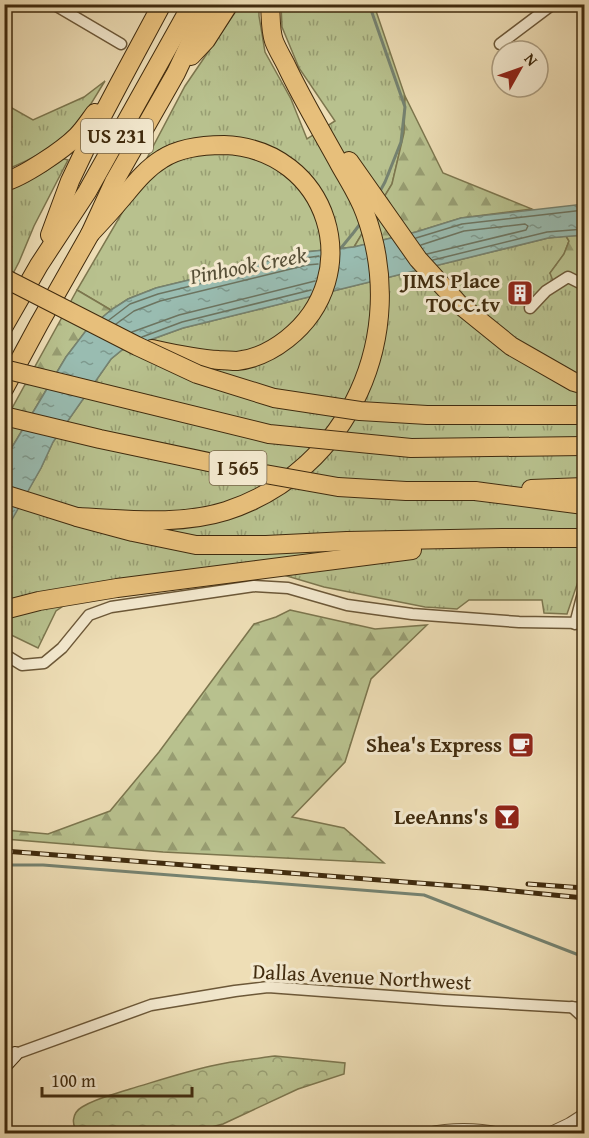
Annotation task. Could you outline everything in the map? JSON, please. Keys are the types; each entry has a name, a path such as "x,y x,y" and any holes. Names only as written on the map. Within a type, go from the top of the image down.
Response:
{"highway":[{"path":"39,265 70,181 118,84 162,4"},
{"name":"US 231","path":"4,326 39,265 87,192 192,4"},
{"name":"US 231","path":"4,389 90,234 114,182 176,73 210,4"},
{"path":"176,73 206,40 229,4"},
{"path":"270,4 273,39 302,96 418,259 459,304 511,346 574,382 585,385"},
{"path":"4,182 12,180 46,160 76,137 118,84"},
{"path":"77,517 170,520 206,516 235,508 262,495 292,476 319,452 342,423 360,391 372,357 379,321 380,285 375,249 363,207 322,127"},
{"path":"90,234 139,178 163,158 194,148 219,145 268,154 288,167 305,183 318,201 327,224 330,251 323,290 311,314 282,342 260,354 237,361 199,359 137,346"},
{"path":"4,278 197,374 274,398 371,412 585,415"},
{"name":"I 565","path":"4,369 269,434 411,448 585,446"},
{"name":"I 565","path":"4,416 241,469 338,487 406,491 585,487"},
{"path":"475,491 585,505"},
{"path":"4,494 132,532 195,545 585,538"},
{"path":"4,610 39,601 117,588 502,538"}],"main road":[{"path":"4,1066 10,1056"}],"street":[{"path":"53,4 121,44"},
{"path":"507,39 553,4"},
{"path":"530,308 546,291 568,277 585,285"},
{"path":"4,654 22,665 44,663 62,648 89,615 111,607 254,586 288,588 346,605 412,614 580,624 585,589"},
{"name":"Dallas Avenue Northwest","path":"10,1056 151,1005 268,987 585,1008"},
{"path":"572,1007 585,1018"},
{"path":"549,1134 585,1115"},
{"path":"427,1134 443,1131 500,1134"}],"green space":[{"path":"240,5 259,5 265,52 291,99 307,139 335,121 299,68 282,27 281,5 374,5 405,96 404,133 392,184 354,247 305,252 156,288 128,299 111,310 77,290 126,206 148,179 166,165 189,155 272,149 261,144 235,139 192,139 167,146 147,158 185,86"},
{"path":"105,81 84,115 69,133 43,152 5,170 5,104 33,120 84,97"},
{"path":"405,96 443,173 532,209 461,218 354,247 392,184 404,133"},
{"path":"61,158 68,160 5,289 5,188 46,171"},
{"path":"584,235 584,281 553,281 550,273 564,254 569,241 566,236"},
{"path":"566,236 569,241 564,254 550,273 584,281 584,564 567,614 544,613 542,600 469,600 457,609 425,607 324,587 250,565 99,582 56,611 38,648 5,632 4,532 41,468 53,442 111,359 122,350 183,328 548,238"},
{"path":"77,290 111,310 85,332 66,357 5,459 5,421"},
{"path":"290,610 375,629 427,625 371,679 345,762 292,817 344,828 384,863 163,852 5,839 5,830 48,834 110,811 159,752 254,624"},
{"path":"275,1056 345,1063 344,1074 298,1089 223,1124 192,1133 80,1133 75,1127 76,1113 87,1104 99,1099 201,1068"}],"water":[{"path":"584,204 584,235 548,238 183,328 122,350 111,359 53,442 5,532 5,459 66,357 85,332 128,299 156,288 305,252 354,247 461,218"}],"waterway":[{"path":"369,4 405,107 401,142 379,193"},
{"path":"341,248 360,224"},
{"path":"4,865 43,865 424,895 584,957"}],"railway":[{"path":"4,851 483,888 584,898"},
{"path":"528,884 584,888"}],"place":[{"name":"JIMS Place TOCC.tv","path":"520,293"},
{"name":"Shea's Express","path":"521,745"},
{"name":"LeeAnns's","path":"507,817"}],"water label":[{"name":"Pinhook Creek","path":"248,265"}]}
